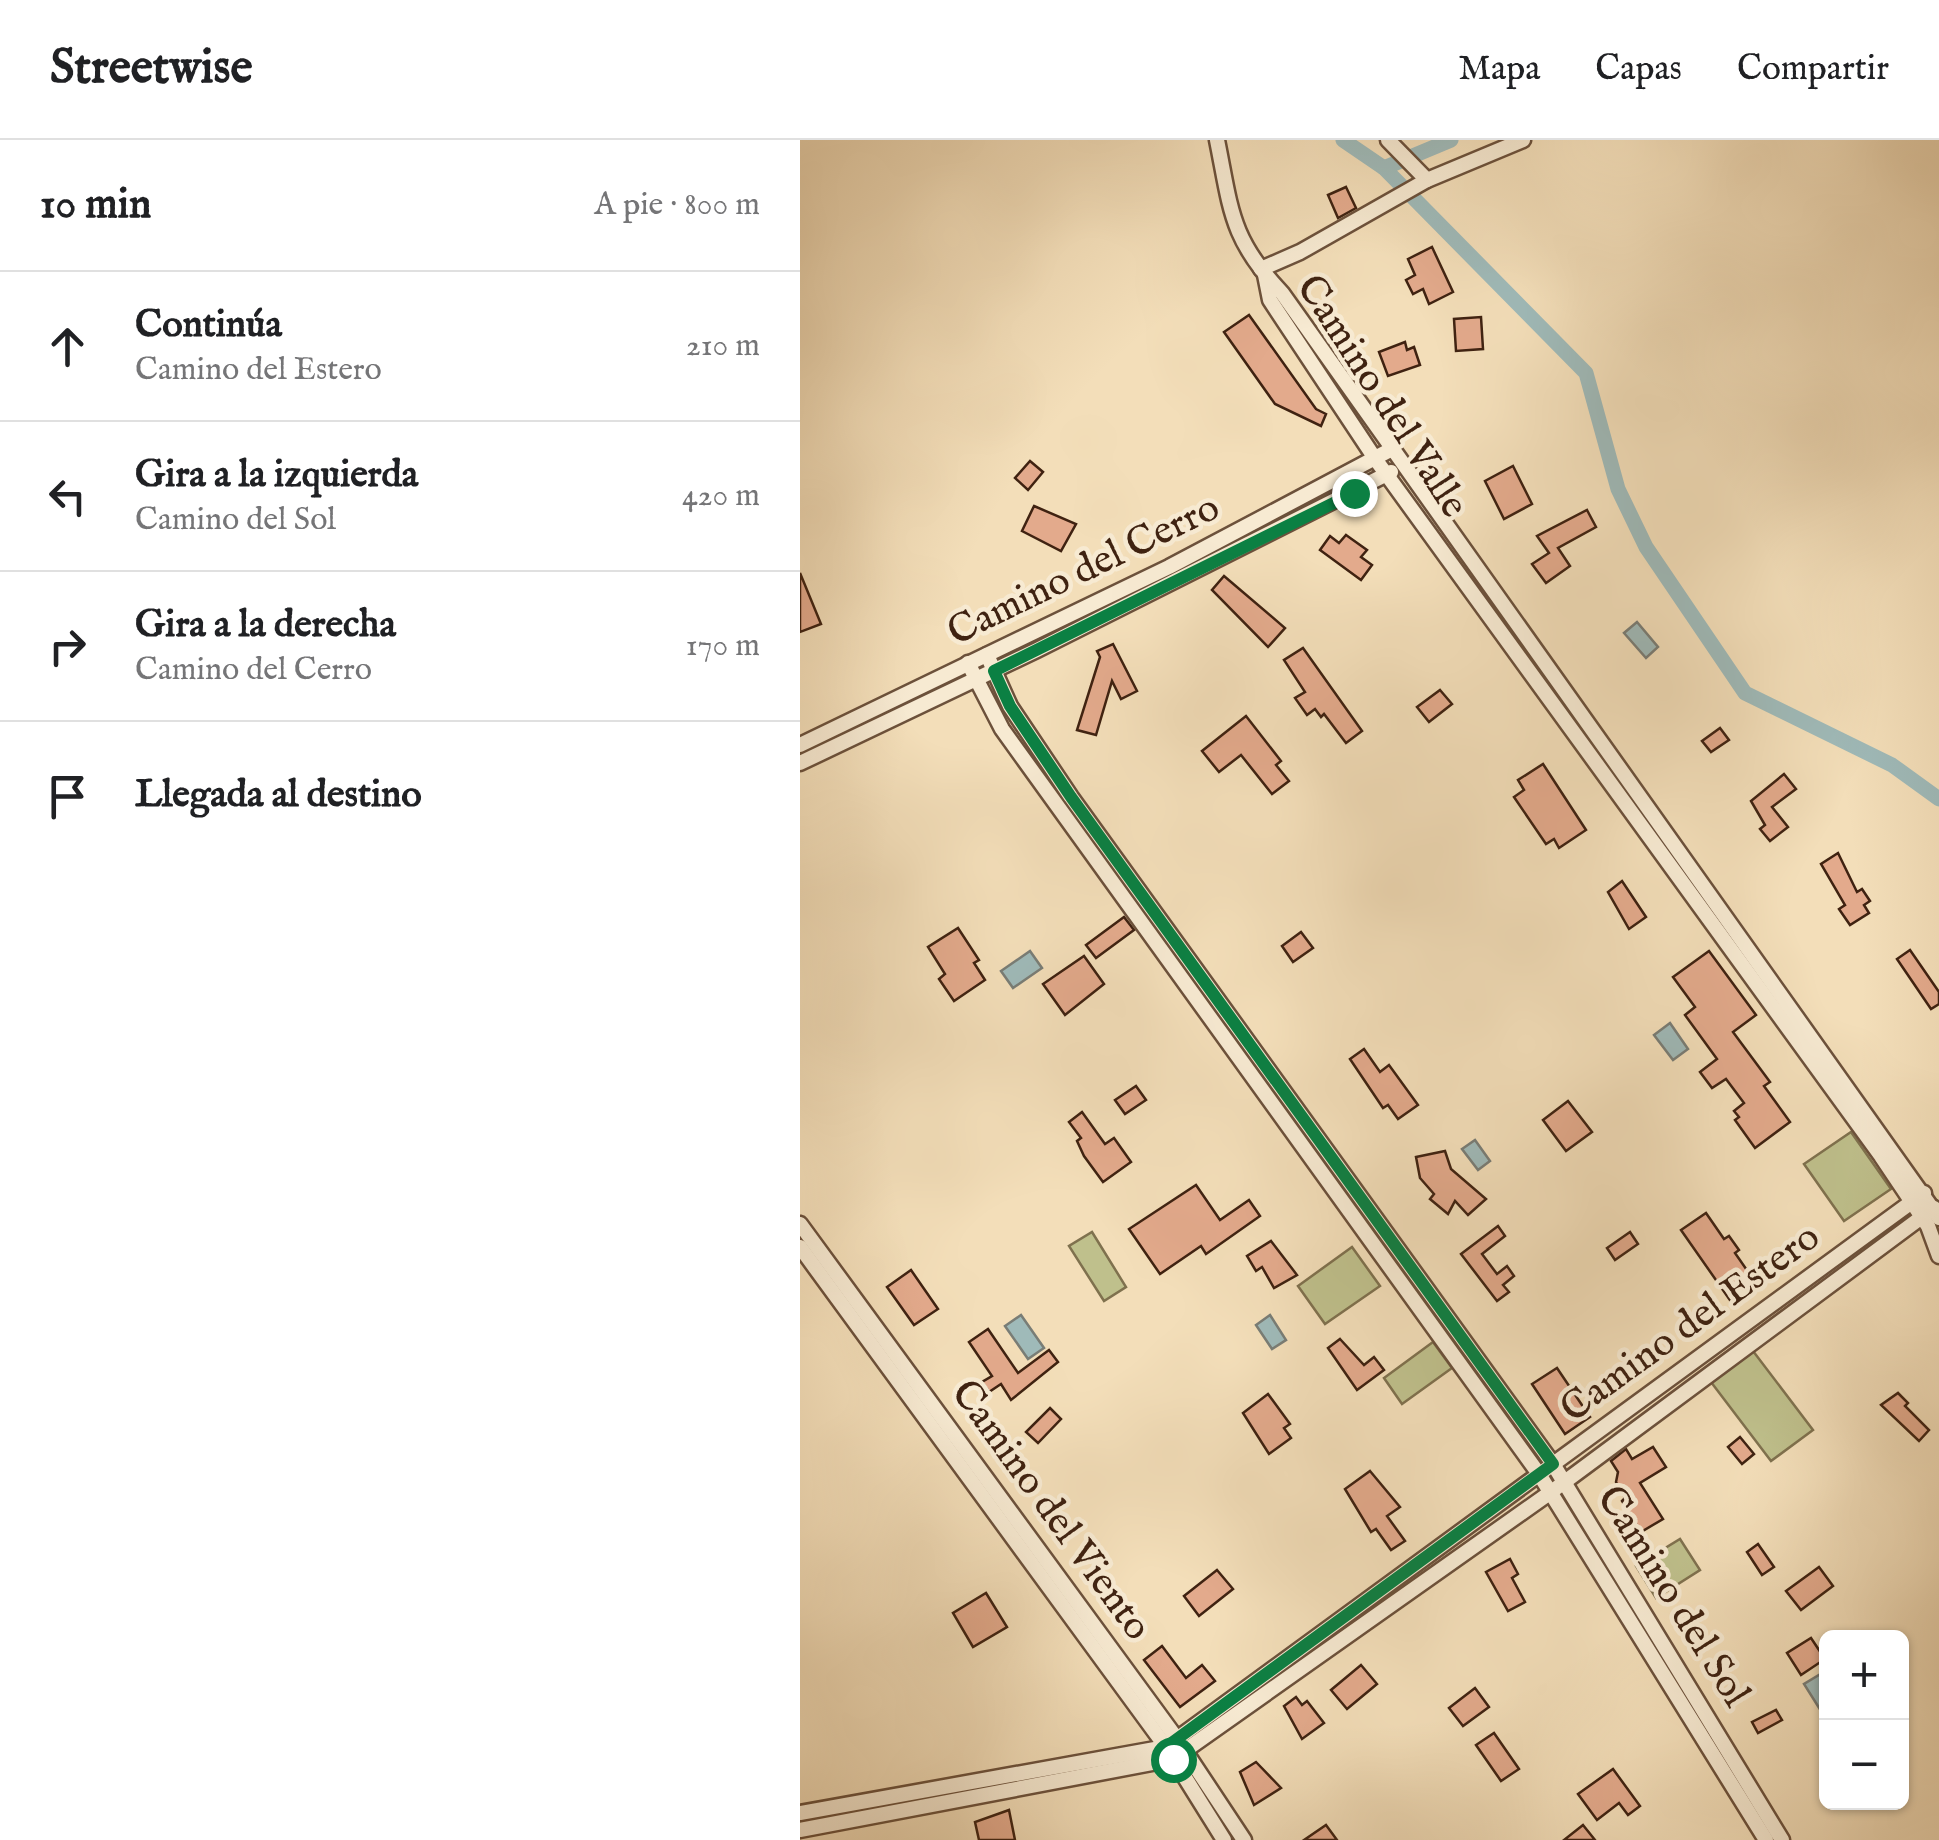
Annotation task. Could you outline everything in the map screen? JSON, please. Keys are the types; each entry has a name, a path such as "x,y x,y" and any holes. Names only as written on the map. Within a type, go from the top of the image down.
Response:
{"street":[{"path":"1217,140 1228,208 1244,245 1263,272 1420,184 1524,140"},
{"path":"1388,140 1420,184"},
{"name":"Camino del Valle","path":"1263,272 1404,464 1926,1207 1939,1256"},
{"name":"Camino del Valle","path":"1263,272 1270,300 1376,460 1926,1207"},
{"name":"Camino del Cerro","path":"800,745 1376,460 1392,448"},
{"name":"Camino del Cerro","path":"800,763 978,685 994,671 1404,464"},
{"name":"Camino del Sol","path":"987,654 1010,706 1071,797 1553,1464 1557,1488 1766,1840"},
{"name":"Camino del Sol","path":"968,664 1002,729 1539,1474 1557,1488 1782,1840"},
{"name":"Camino del Estero","path":"800,1813 1175,1750 1539,1474 1926,1207"},
{"name":"Camino del Estero","path":"800,1830 1175,1750 1557,1488 1926,1207"},
{"name":"Camino del Viento","path":"800,1224 1175,1750 1224,1840"},
{"name":"Camino del Viento","path":"800,1248 1244,1840"}],"green space":[{"path":"1851,1132 1891,1189 1844,1221 1804,1164"},
{"path":"1092,1232 1126,1287 1104,1301 1069,1246"},
{"path":"1352,1247 1380,1286 1325,1324 1298,1286"},
{"path":"1433,1342 1452,1368 1402,1404 1384,1378"},
{"path":"1753,1351 1813,1430 1771,1461 1711,1382"},
{"path":"1680,1539 1700,1570 1656,1598 1636,1566"}],"water":[{"path":"1637,622 1658,647 1646,658 1624,633"},
{"path":"1030,951 1042,968 1013,988 1001,971"},
{"path":"1670,1023 1688,1049 1673,1060 1654,1035"},
{"path":"1475,1140 1490,1161 1478,1170 1462,1149"},
{"path":"1021,1315 1044,1348 1028,1359 1005,1326"},
{"path":"1270,1315 1286,1340 1272,1349 1256,1325"},
{"path":"1819,1675 1819,1708 1804,1684"}],"building":[{"path":"1346,187 1356,208 1338,218 1328,195"},
{"path":"1432,247 1453,292 1429,304 1423,289 1413,294 1406,280 1415,275 1408,259"},
{"path":"1249,315 1316,409 1326,414 1321,426 1275,404 1224,332"},
{"path":"1481,317 1483,349 1456,351 1454,319"},
{"path":"1405,342 1407,350 1414,347 1420,365 1388,376 1379,352"},
{"path":"1030,461 1043,472 1028,490 1015,478"},
{"path":"1513,466 1532,504 1504,519 1485,481"},
{"path":"1034,506 1076,524 1061,551 1022,531"},
{"path":"1587,510 1596,527 1558,548 1570,566 1546,583 1532,564 1549,553 1537,536"},
{"path":"1346,535 1367,550 1361,557 1372,565 1361,580 1320,550 1330,536 1339,543"},
{"path":"800,573 821,624 800,632"},
{"path":"1224,576 1285,628 1268,647 1212,590"},
{"path":"1113,644 1137,691 1121,699 1112,681 1096,735 1077,730 1100,657 1097,651"},
{"path":"1303,648 1362,731 1346,743 1324,714 1321,717 1315,709 1307,715 1295,698 1305,692 1284,660"},
{"path":"1440,690 1452,704 1429,722 1417,707"},
{"path":"1246,716 1281,761 1276,765 1289,781 1272,794 1241,755 1219,772 1202,751"},
{"path":"1720,728 1729,740 1711,752 1702,741"},
{"path":"1543,764 1586,830 1559,848 1554,839 1546,844 1514,797 1524,790 1518,780"},
{"path":"1784,774 1796,789 1772,807 1788,827 1770,841 1760,829 1765,825 1751,801"},
{"path":"1838,853 1857,892 1862,889 1870,901 1864,905 1869,913 1850,925 1839,909 1845,905 1821,864"},
{"path":"1622,881 1646,917 1629,929 1608,892"},
{"path":"1124,917 1134,930 1096,958 1086,945"},
{"path":"958,928 979,960 974,963 985,980 954,1001 939,979 945,974 928,947"},
{"path":"1301,932 1313,948 1293,962 1282,946"},
{"path":"1910,950 1939,992 1939,1004 1931,1009 1897,959"},
{"path":"1709,951 1756,1015 1733,1032 1770,1082 1764,1086 1790,1122 1755,1148 1735,1120 1739,1117 1734,1111 1744,1103 1726,1079 1712,1088 1700,1072 1717,1059 1685,1015 1695,1007 1673,977"},
{"path":"1084,956 1104,984 1065,1015 1043,984"},
{"path":"1364,1049 1380,1072 1389,1065 1418,1105 1398,1119 1388,1105 1383,1108 1350,1059"},
{"path":"1136,1086 1146,1100 1125,1114 1115,1100"},
{"path":"1568,1101 1592,1132 1566,1151 1543,1120"},
{"path":"1082,1112 1105,1144 1114,1138 1131,1162 1103,1182 1084,1156 1077,1141 1081,1138 1069,1122"},
{"path":"1445,1151 1451,1169 1486,1199 1468,1215 1455,1201 1448,1214 1430,1199 1434,1194 1420,1178 1416,1157"},
{"path":"1196,1185 1220,1220 1249,1200 1260,1216 1206,1254 1201,1246 1160,1274 1129,1229"},
{"path":"1706,1213 1724,1239 1729,1236 1739,1250 1735,1253 1758,1286 1732,1303 1681,1230"},
{"path":"1498,1226 1505,1236 1482,1254 1497,1274 1507,1266 1514,1276 1503,1285 1509,1292 1497,1301 1461,1254"},
{"path":"1630,1232 1638,1244 1615,1260 1607,1248"},
{"path":"1271,1241 1297,1275 1274,1288 1262,1267 1256,1271 1247,1256"},
{"path":"911,1270 938,1309 914,1325 887,1287"},
{"path":"988,1329 1018,1373 1049,1350 1058,1362 1011,1400 1001,1384 989,1392 982,1382 992,1376 969,1342"},
{"path":"1340,1339 1364,1365 1374,1357 1384,1370 1357,1390 1328,1348"},
{"path":"1557,1368 1590,1417 1565,1434 1532,1384"},
{"path":"1898,1393 1929,1430 1919,1441 1881,1405"},
{"path":"1268,1394 1290,1424 1284,1428 1291,1438 1269,1454 1243,1413"},
{"path":"1050,1408 1061,1419 1038,1443 1026,1432"},
{"path":"1740,1437 1754,1454 1742,1464 1728,1447"},
{"path":"1653,1447 1666,1467 1640,1483 1663,1519 1641,1532 1622,1501 1625,1498 1616,1482 1618,1472 1611,1461 1626,1449 1632,1459"},
{"path":"1370,1471 1400,1507 1387,1516 1405,1541 1391,1550 1376,1529 1371,1532 1345,1489"},
{"path":"1758,1544 1774,1567 1762,1575 1747,1552"},
{"path":"1510,1559 1518,1574 1512,1578 1525,1602 1508,1611 1486,1572"},
{"path":"1819,1567 1833,1586 1801,1610 1786,1591"},
{"path":"1217,1570 1233,1589 1199,1616 1184,1596"},
{"path":"986,1593 1007,1627 973,1647 953,1613"},
{"path":"1811,1638 1819,1650 1819,1663 1801,1675 1787,1653"},
{"path":"1162,1646 1186,1678 1202,1665 1215,1681 1180,1707 1144,1660"},
{"path":"1361,1665 1377,1684 1347,1709 1331,1690"},
{"path":"1475,1688 1489,1707 1463,1726 1449,1708"},
{"path":"1296,1697 1302,1705 1307,1701 1324,1723 1302,1739 1284,1706"},
{"path":"1776,1710 1782,1720 1758,1733 1752,1722"},
{"path":"1494,1733 1519,1769 1501,1781 1476,1745"},
{"path":"1256,1762 1281,1788 1254,1805 1240,1772"},
{"path":"1613,1769 1640,1806 1628,1815 1619,1803 1597,1820 1578,1794"},
{"path":"1009,1810 1015,1840 979,1840 975,1822"},
{"path":"1326,1825 1337,1840 1304,1840"},
{"path":"1583,1825 1595,1840 1564,1840"}],"waterway":[{"path":"1343,140 1384,168 1586,373 1618,489 1646,547 1745,693 1892,765 1939,799"},
{"path":"1384,168 1451,140"}],"route":[{"path":"1173,1759 1166,1747 1553,1464 1462,1344 1071,797 1010,706 994,671 1354,493"}]}
